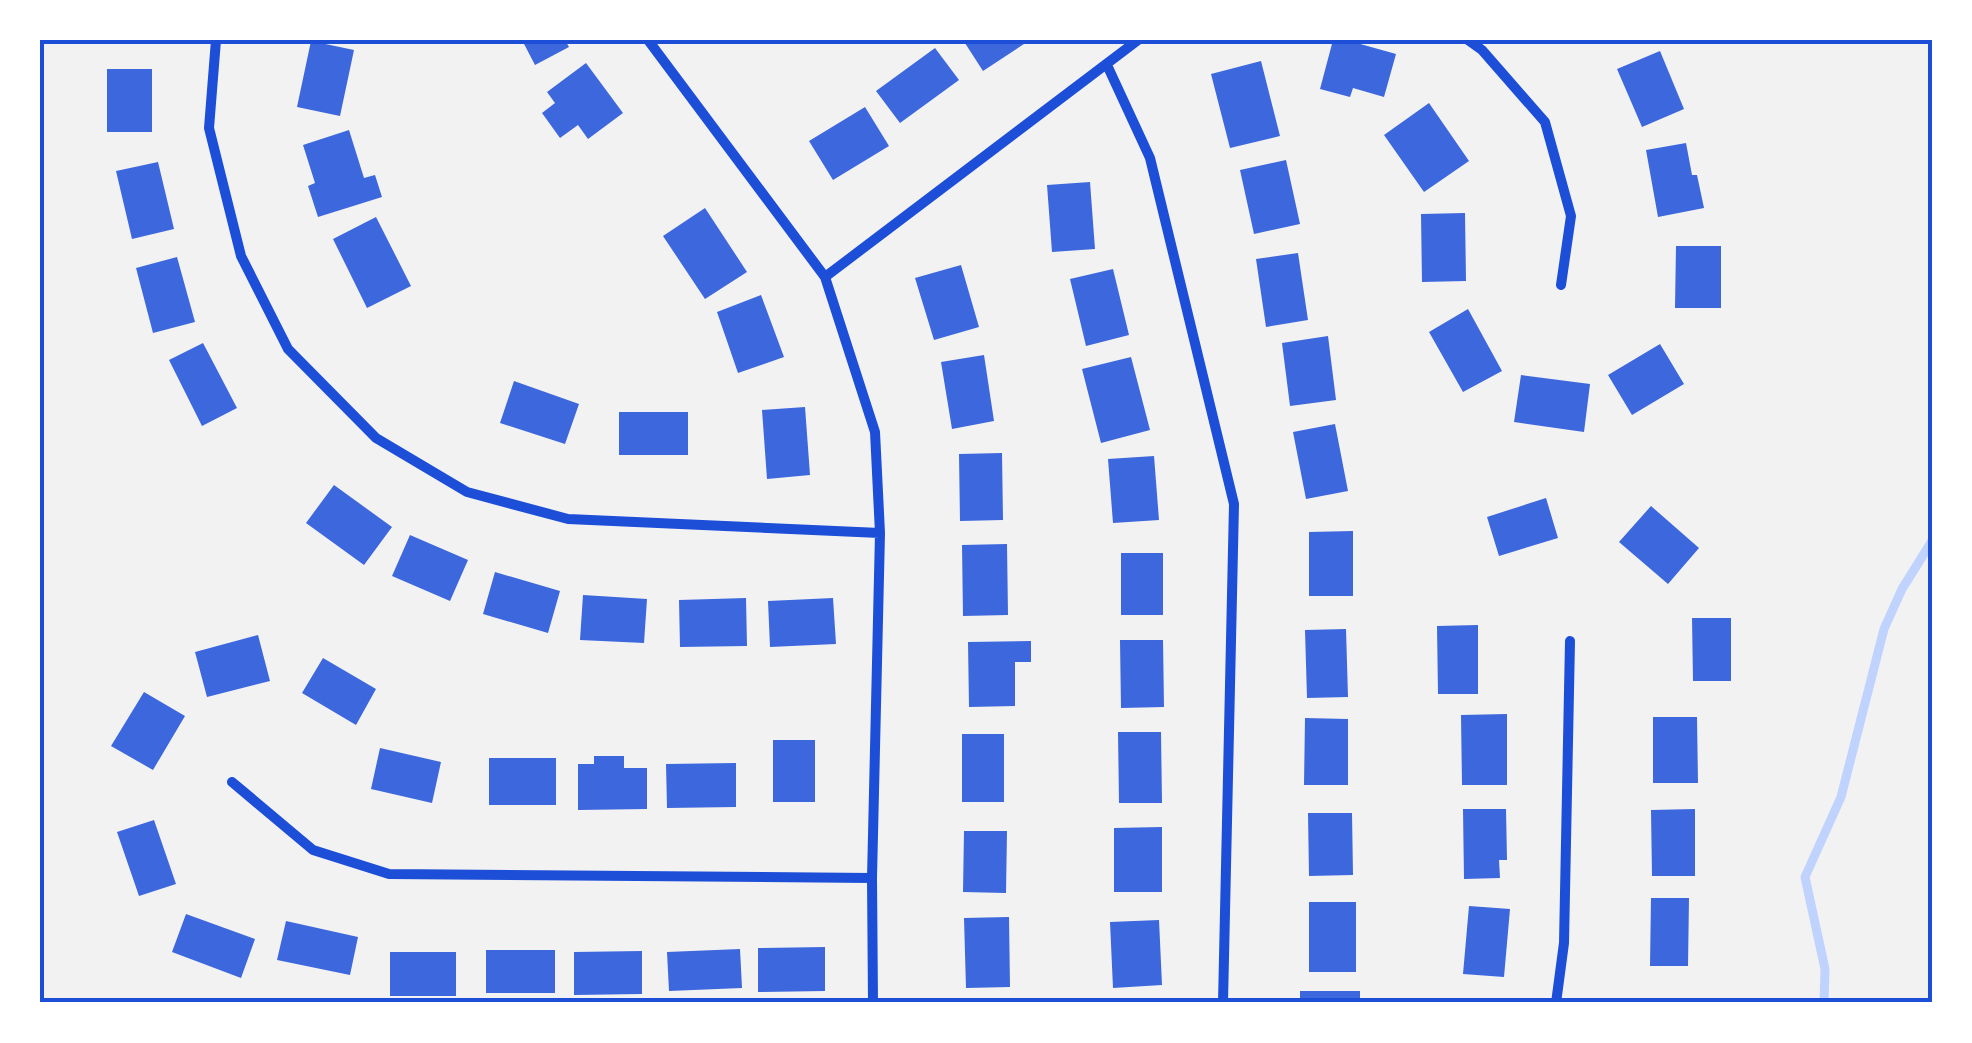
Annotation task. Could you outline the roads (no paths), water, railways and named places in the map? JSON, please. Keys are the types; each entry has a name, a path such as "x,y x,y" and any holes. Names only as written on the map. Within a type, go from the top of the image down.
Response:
{"street":[{"path":"216,40 209,128 242,256 288,349 376,438 466,492 568,519 880,533"},
{"path":"648,40 825,277 875,432 880,533 872,878 874,1003"},
{"path":"825,277 1138,40"},
{"path":"1468,40 1482,50 1545,122 1571,216 1561,286"},
{"path":"1107,65 1150,158 1234,504 1223,1003"},
{"path":"1556,1003 1564,943 1570,641"},
{"path":"232,782 313,850 389,874 872,878"}],"waterway":[{"path":"1824,1003 1825,969 1805,877 1841,797 1884,629 1902,589 1932,541"}]}
